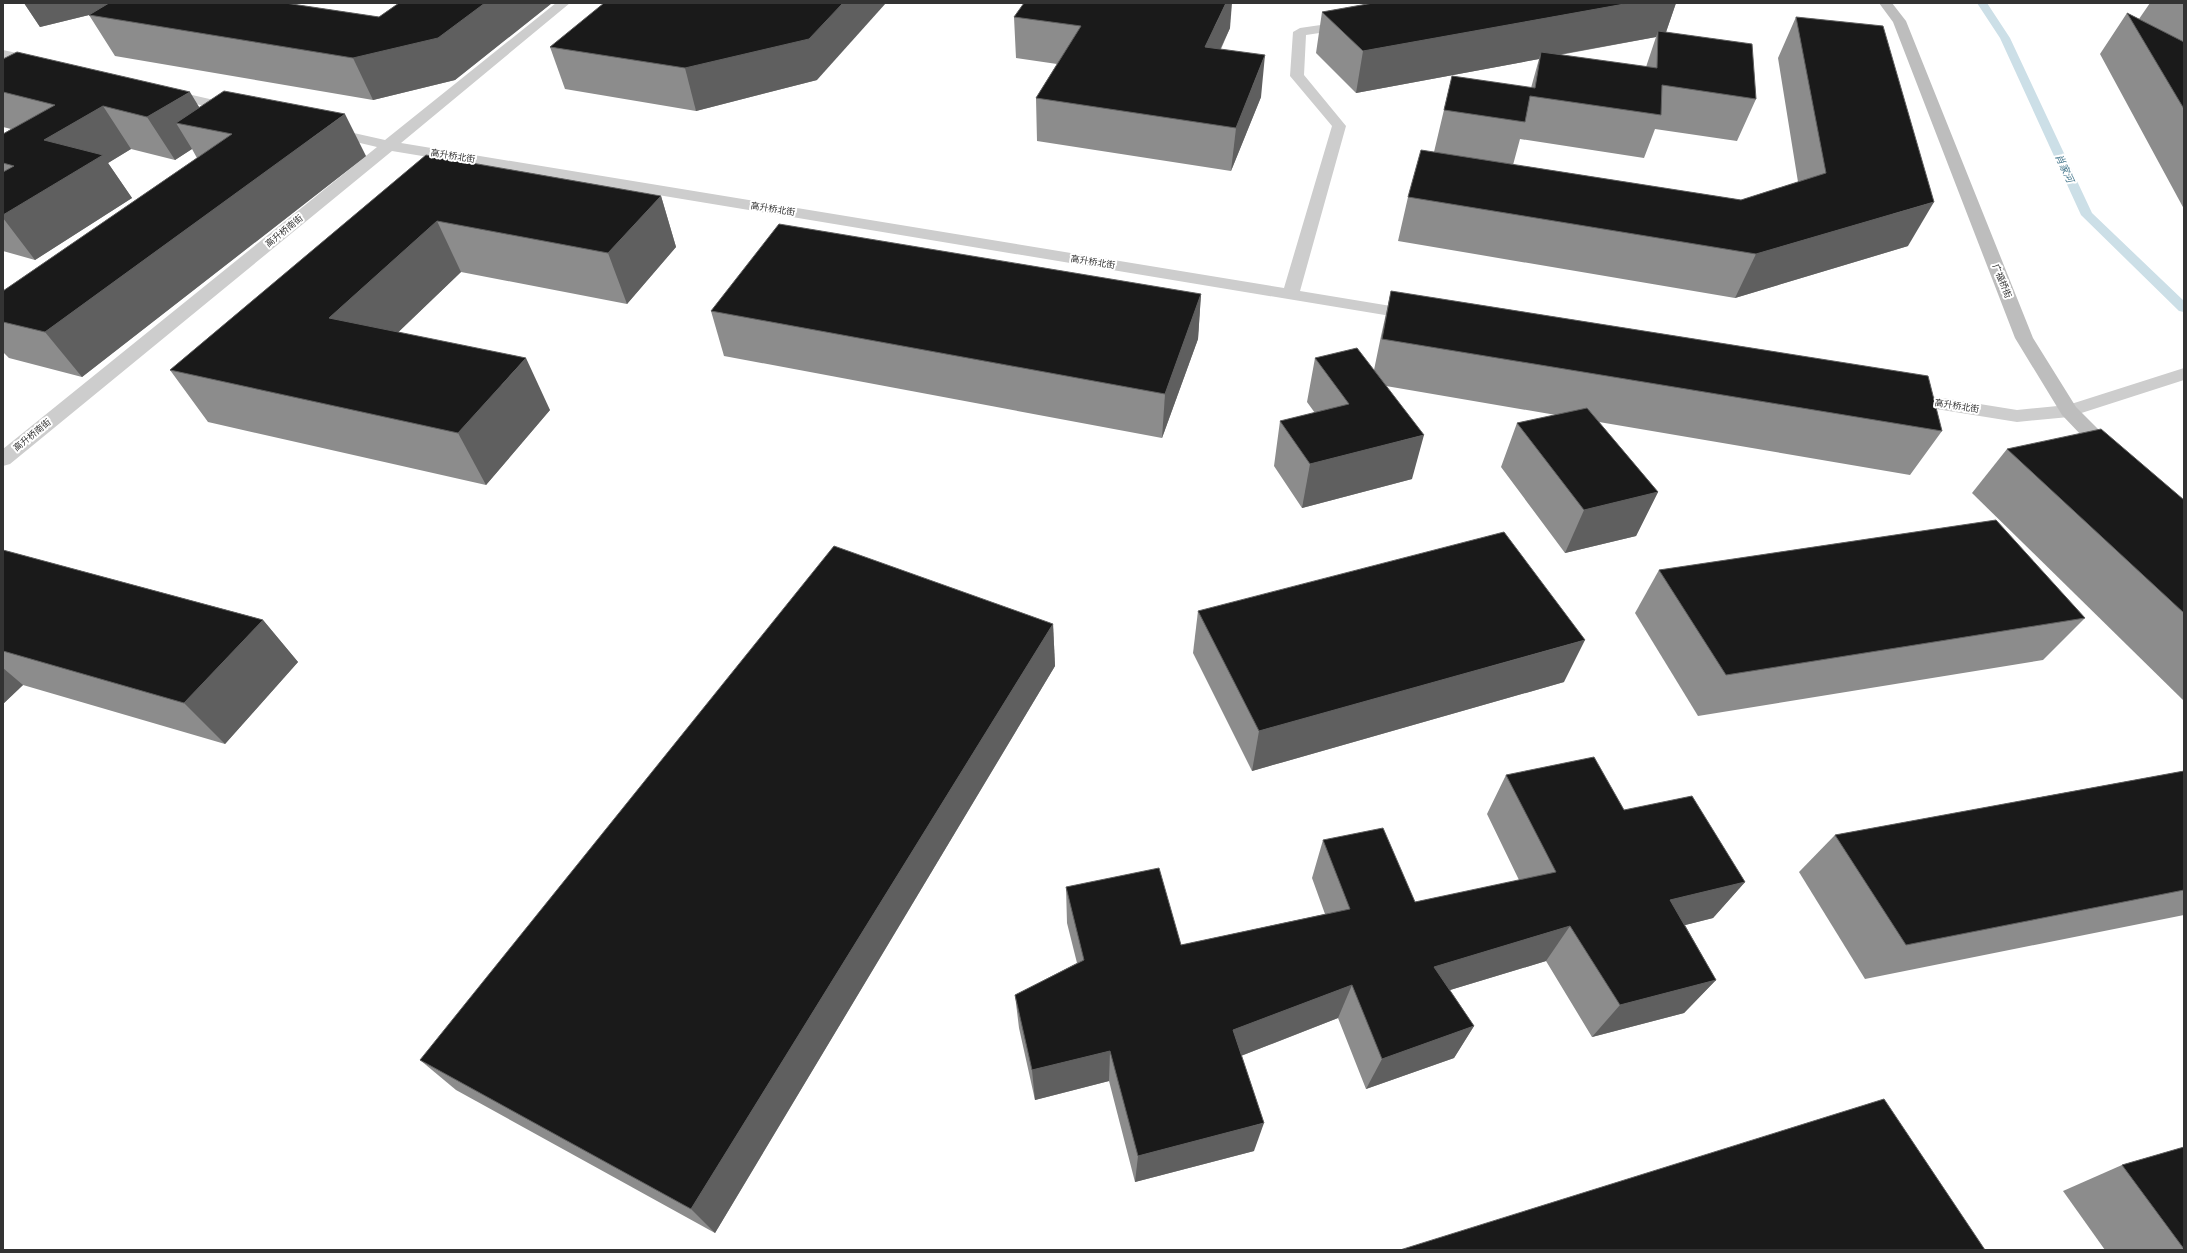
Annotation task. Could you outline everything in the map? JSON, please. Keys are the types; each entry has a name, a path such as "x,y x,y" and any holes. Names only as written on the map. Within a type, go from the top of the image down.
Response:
{"main road":[{"name":"广福桥街","path":"1886,3 1899,21 2024,338 2069,410 2101,446 2125,466"}],"street":[{"name":"高升桥南街","path":"3,459 390,146 564,3"},
{"path":"1291,294 1339,126 1297,76 1300,32 1363,22"},
{"path":"3,54 57,67"},
{"path":"150,89 251,113"},
{"name":"高升桥北街","path":"312,127 390,146 1432,318"},
{"name":"高升桥北街","path":"1889,395 2017,416 2069,410 2184,374"}],"building":[{"path":"109,3 285,3 379,17 399,3 485,3 438,38 353,58 89,15"},
{"path":"604,3 843,3 809,39 685,68 550,47"},
{"path":"1024,3 1226,3 1205,47 1265,55 1236,128 1036,98 1081,26 1014,17"},
{"path":"1373,3 1630,3 1363,51 1322,12"},
{"path":"2127,13 2184,42 2184,109"},
{"path":"1796,17 1883,26 1934,202 1756,254 1408,197 1421,150 1741,200 1826,173"},
{"path":"1658,31 1752,44 1756,99 1662,85 1661,115 1530,96 1525,122 1444,110 1452,76 1535,88 1541,52 1657,68"},
{"path":"17,52 190,92 147,117 103,106 44,140 103,155 3,215 3,172 14,166 3,163 3,134 55,105 3,92 3,59"},
{"path":"224,91 345,114 45,332 3,322 3,291 232,134 176,123"},
{"path":"426,155 661,196 608,253 437,221 329,318 526,358 458,433 170,370"},
{"path":"779,224 1201,294 1165,394 711,311"},
{"path":"1391,291 1928,376 1942,431 1382,339"},
{"path":"1357,348 1424,435 1310,464 1280,421 1349,404 1315,358"},
{"path":"1587,408 1658,492 1584,510 1517,423"},
{"path":"2101,429 2184,500 2184,613 2007,449"},
{"path":"1996,520 2085,618 1726,675 1659,570"},
{"path":"1504,532 1585,640 1259,731 1198,611"},
{"path":"834,546 1053,624 691,1209 420,1060"},
{"path":"3,550 263,620 184,703 3,651"},
{"path":"1594,757 1624,810 1692,796 1745,882 1670,900 1716,980 1620,1005 1570,926 1434,967 1474,1026 1382,1059 1352,985 1233,1030 1264,1123 1138,1156 1110,1051 1032,1070 1015,995 1084,960 1066,887 1159,868 1181,945 1350,909 1323,840 1383,828 1415,902 1556,872 1506,775"},
{"path":"2184,771 2184,890 1906,945 1835,835"},
{"path":"1884,1099 1985,1250 1400,1250"},
{"path":"2184,1147 2184,1249 2122,1165"}],"waterway":[{"name":"肖家河","path":"1982,3 2005,38 2087,215 2184,308"}]}
